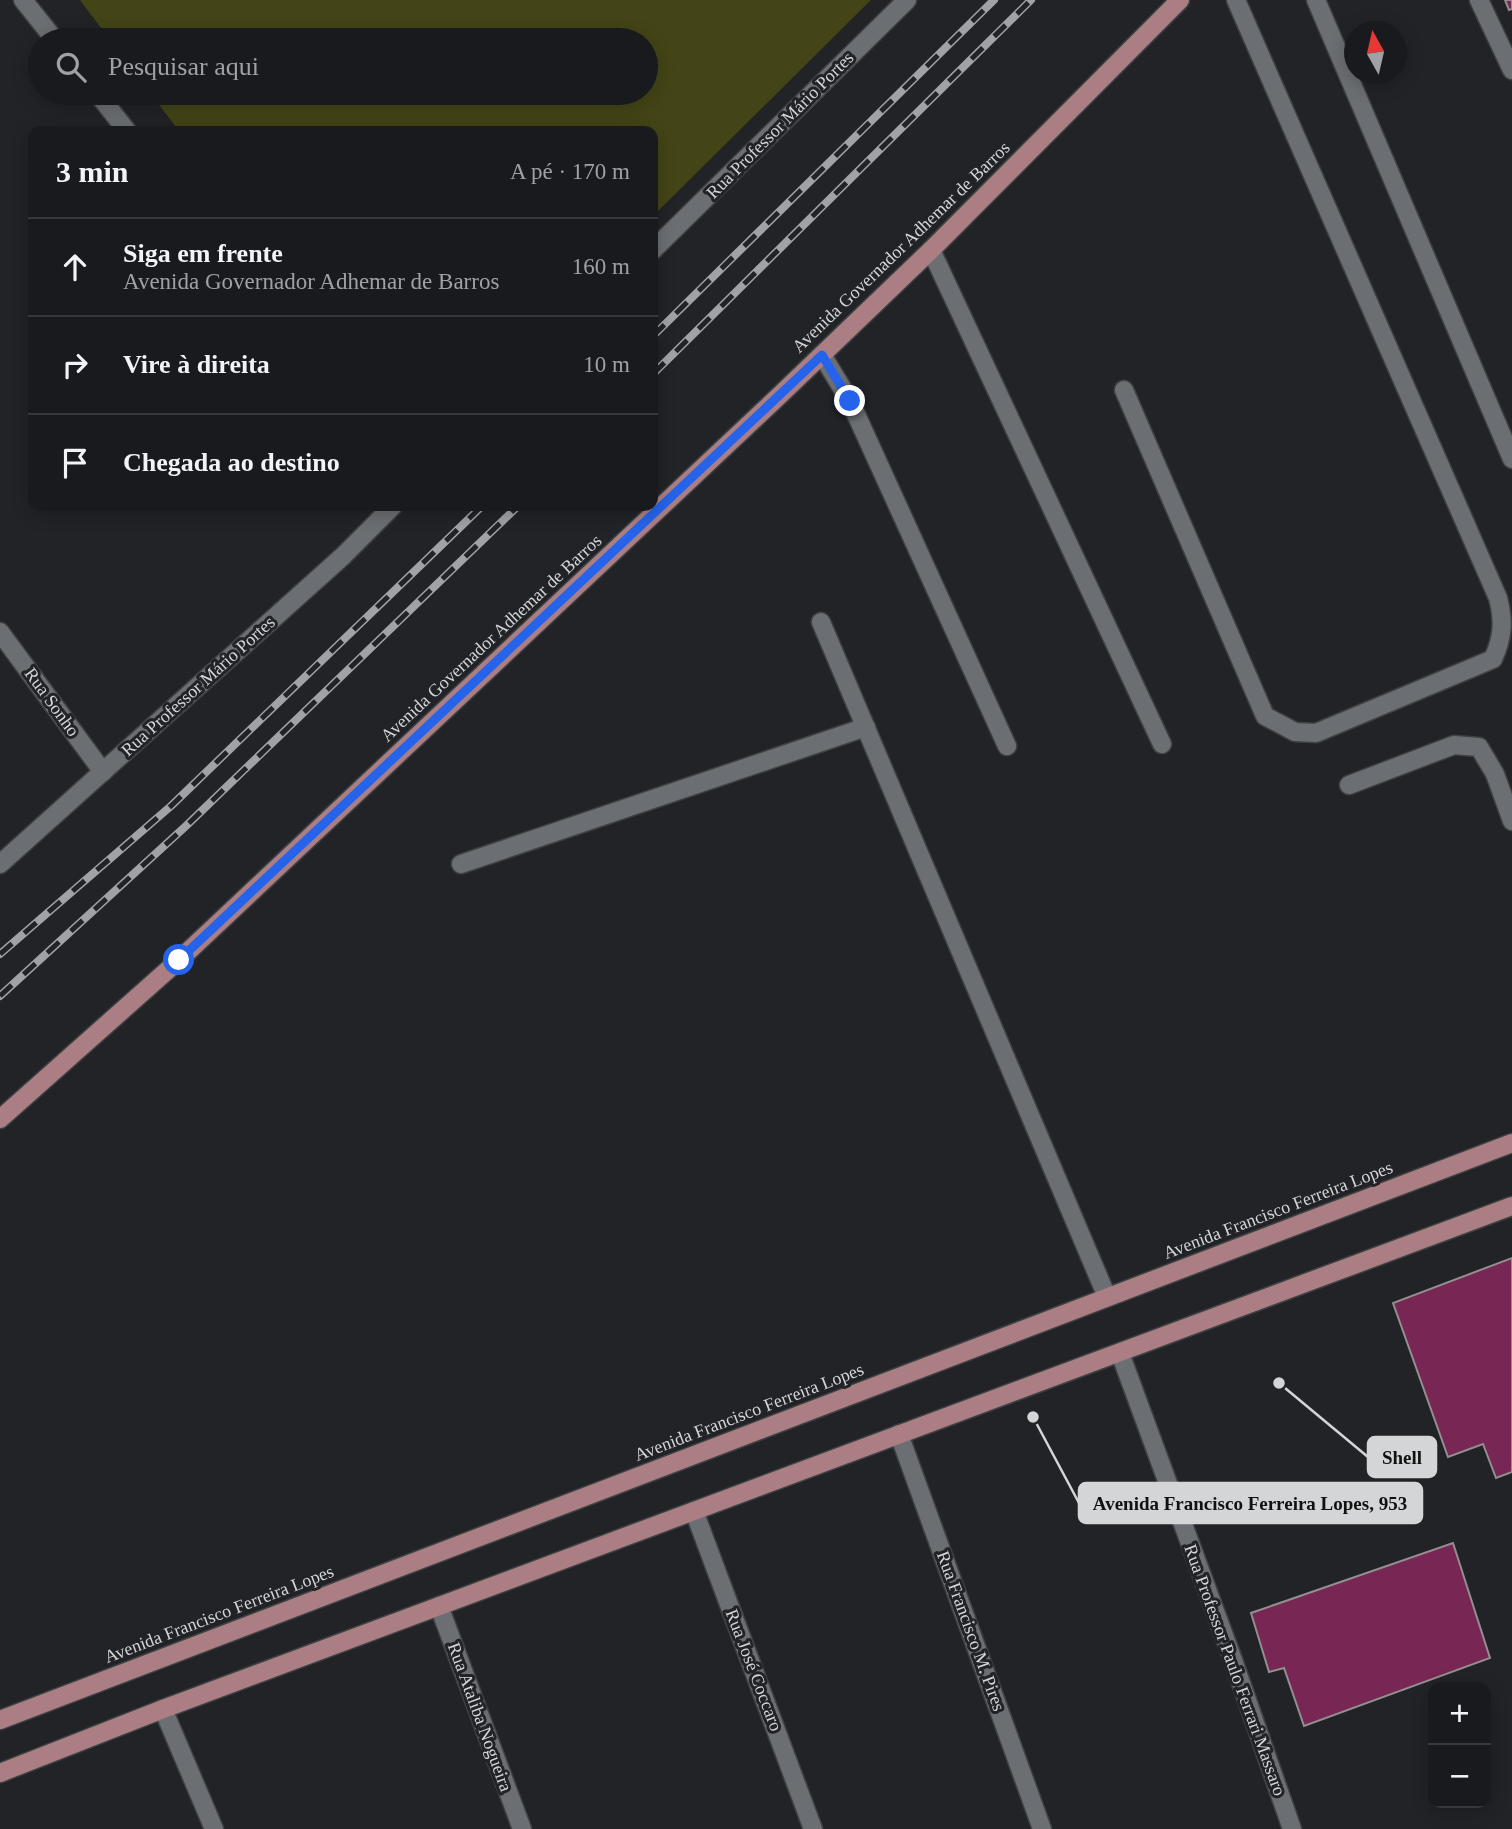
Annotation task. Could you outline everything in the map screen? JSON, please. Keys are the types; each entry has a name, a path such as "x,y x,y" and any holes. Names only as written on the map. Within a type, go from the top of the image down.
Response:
{"main road":[{"name":"Avenida Governador Adhemar de Barros","path":"658,509 931,250 1180,0"},
{"name":"Avenida Governador Adhemar de Barros","path":"0,1119 179,960 656,511"},
{"name":"Avenida Francisco Ferreira Lopes","path":"0,1720 1512,1143"},
{"path":"0,1773 163,1709 1512,1206"}],"street":[{"path":"23,0 45,28"},
{"name":"Rua Professor Mário Portes","path":"658,245 907,0"},
{"path":"1124,390 1265,716 1295,732 1316,733 1493,659 1502,641 1503,629 1498,598 1236,0"},
{"path":"1316,0 1512,459"},
{"path":"1479,0 1512,70"},
{"path":"106,105 123,126"},
{"path":"931,250 1162,744"},
{"path":"822,355 850,401 1007,746"},
{"name":"Rua Professor Mário Portes","path":"0,864 343,556 388,511"},
{"path":"821,622 1107,1297"},
{"name":"Rua Sonho","path":"0,632 103,772"},
{"path":"461,864 866,727"},
{"path":"1349,785 1454,745 1479,747 1495,774 1512,821"},
{"name":"Rua Professor Paulo Ferrari Massaro","path":"1120,1353 1292,1829"},
{"name":"Rua Francisco M. Pires","path":"899,1434 1042,1829"},
{"name":"Rua José Coccaro","path":"694,1511 813,1829"},
{"name":"Rua Ataliba Nogueira","path":"439,1606 522,1829"},
{"path":"163,1709 214,1829"}],"shaded area":[{"path":"80,0 871,0 658,211 658,126 175,126 159,105 658,105 658,28 101,28"}],"building":[{"path":"1505,0 1512,0 1512,9 1509,10"},
{"path":"1512,1258 1512,1472 1496,1478 1483,1444 1448,1457 1393,1303"},
{"path":"1453,1543 1490,1658 1304,1726 1284,1668 1269,1672 1251,1613"}],"railway":[{"path":"658,331 994,0"},
{"path":"658,369 1031,0"},
{"path":"0,954 171,806 477,511"},
{"path":"0,996 187,825 513,511"}],"place":[{"name":"Shell","path":"1279,1383"},
{"name":"Avenida Francisco Ferreira Lopes, 953","path":"1033,1417"}],"route":[{"path":"179,960 822,355 850,401"}]}
